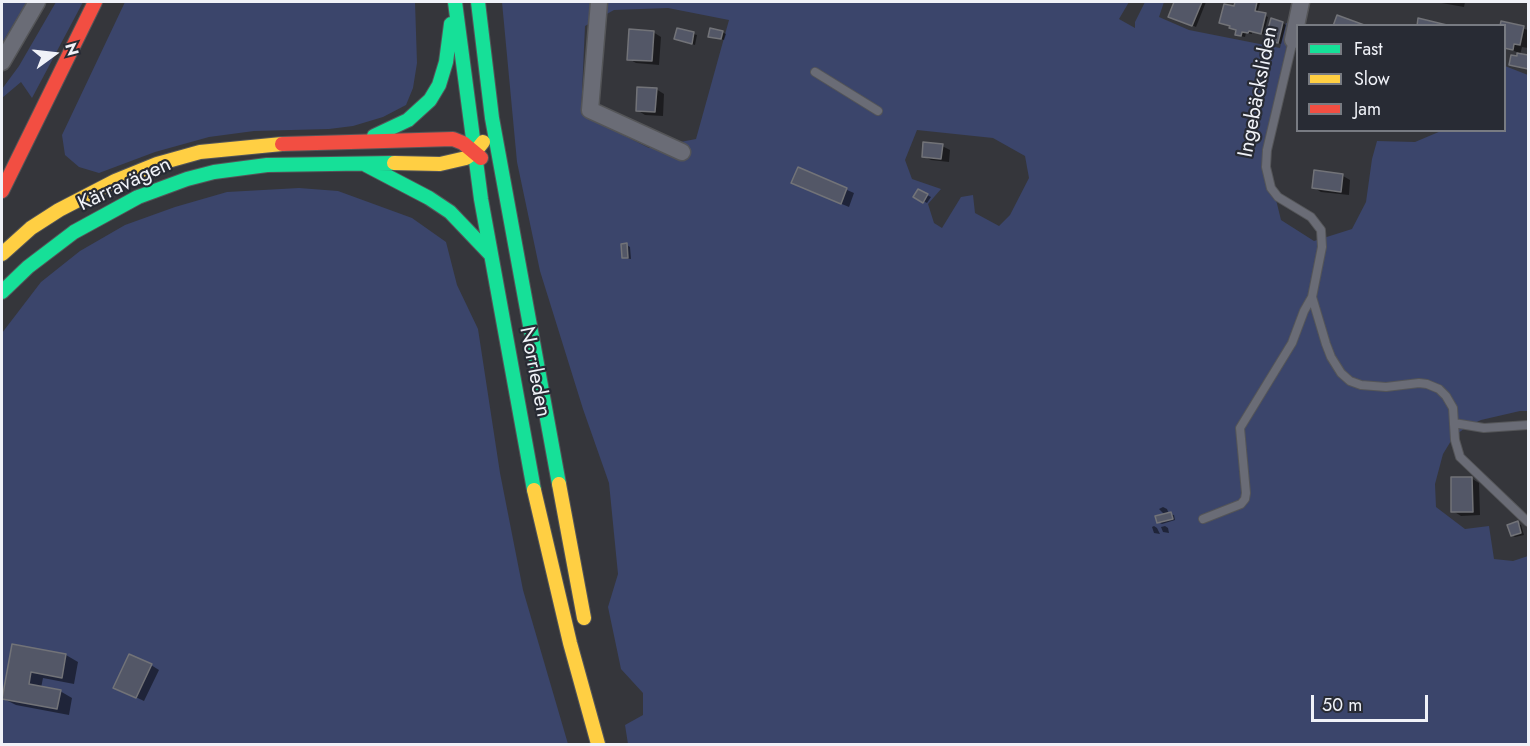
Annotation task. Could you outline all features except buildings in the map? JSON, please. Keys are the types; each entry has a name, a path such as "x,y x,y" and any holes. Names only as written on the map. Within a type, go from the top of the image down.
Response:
{"main road":[{"path":"2,191 95,2"},
{"name":"Kärravägen","path":"364,140 408,120 420,111 434,94 446,62 455,2"},
{"name":"Norrleden","path":"455,2 491,255 534,489 570,643 598,744"},
{"name":"Norrleden","path":"478,2 492,118 507,206 587,633"},
{"path":"475,152 482,144 492,118"},
{"name":"Kärravägen","path":"2,255 31,228 59,210 115,181 157,164 200,152 255,145 453,139 463,142 475,152 491,171 507,206"},
{"name":"Kärravägen","path":"2,292 28,267 74,232 110,211 160,187 242,167 359,162 440,164 466,158 475,152"},
{"name":"Kärravägen","path":"359,162 429,198 450,212 491,255"},
{"path":"600,700 609,744"}],"street":[{"path":"2,62 37,2"},
{"path":"599,2 590,110 682,152"},
{"name":"Ingebäcksliden","path":"1296,24 1301,2"},
{"name":"Ingebäcksliden","path":"1293,40 1296,26"}],"lane":[{"name":"Ingebäcksliden","path":"1293,40 1267,150 1266,166 1271,188 1278,197 1311,217 1321,230 1322,247 1312,297 1331,357 1341,373 1350,381 1373,387 1408,383 1436,387 1446,396 1453,408 1456,451 1528,522"},
{"path":"815,72 878,111"},
{"path":"1203,519 1241,504 1245,499 1240,428 1292,343 1312,297"},
{"path":"1454,423 1484,428 1528,425"}],"shaded area":[{"path":"2,2 27,2 2,43"},
{"path":"56,2 83,2 32,98 21,82 2,98 2,89 19,66"},
{"path":"125,2 415,2 417,63 413,88 406,105 383,117 353,126 254,131 209,137 155,152 99,173 79,167 65,155 62,135"},
{"path":"502,2 1129,2 1119,19 1135,28 1135,22 1145,2 1164,2 1159,17 1189,30 1280,48 1286,23 1290,24 1264,151 1281,220 1314,241 1352,229 1366,202 1377,141 1415,142 1439,132 1506,132 1506,66 1528,75 1528,411 1481,420 1454,436 1443,454 1435,484 1436,507 1465,529 1489,526 1494,559 1513,561 1528,556 1528,744 628,744 625,725 643,715 643,693 621,669 608,607 618,574 609,483 583,409 540,271 517,162","holes":["668,8 729,20 696,139 649,148 581,114 585,26 614,10","917,130 993,138 1025,156 1029,178 1010,215 999,226 975,213 973,195 961,197 942,228 934,223 928,204 941,189 912,179 905,160"]},
{"path":"299,188 338,191 412,218 446,242 457,285 478,329 500,473 523,590 568,744 2,744 2,333 41,282 80,251 125,225 227,192"}],"traffic: fast":[{"path":"455,2 481,199 534,490"},
{"path":"478,2 492,118 559,484"},
{"path":"374,136 408,120 430,100 439,85 446,62 451,24"},
{"path":"2,292 28,267 74,232 138,197 187,179 214,172 267,165 394,163"},
{"path":"366,165 429,198 450,212 491,255"}],"traffic: slow":[{"path":"394,163 440,164 466,158 483,142"},
{"path":"2,254 31,228 59,210 115,181 157,164 200,152 282,144"},
{"path":"559,484 584,618"},
{"path":"534,490 570,643 598,744"}],"traffic: jam":[{"path":"2,191 95,2"},
{"path":"282,144 453,139 463,143 481,158"}]}
